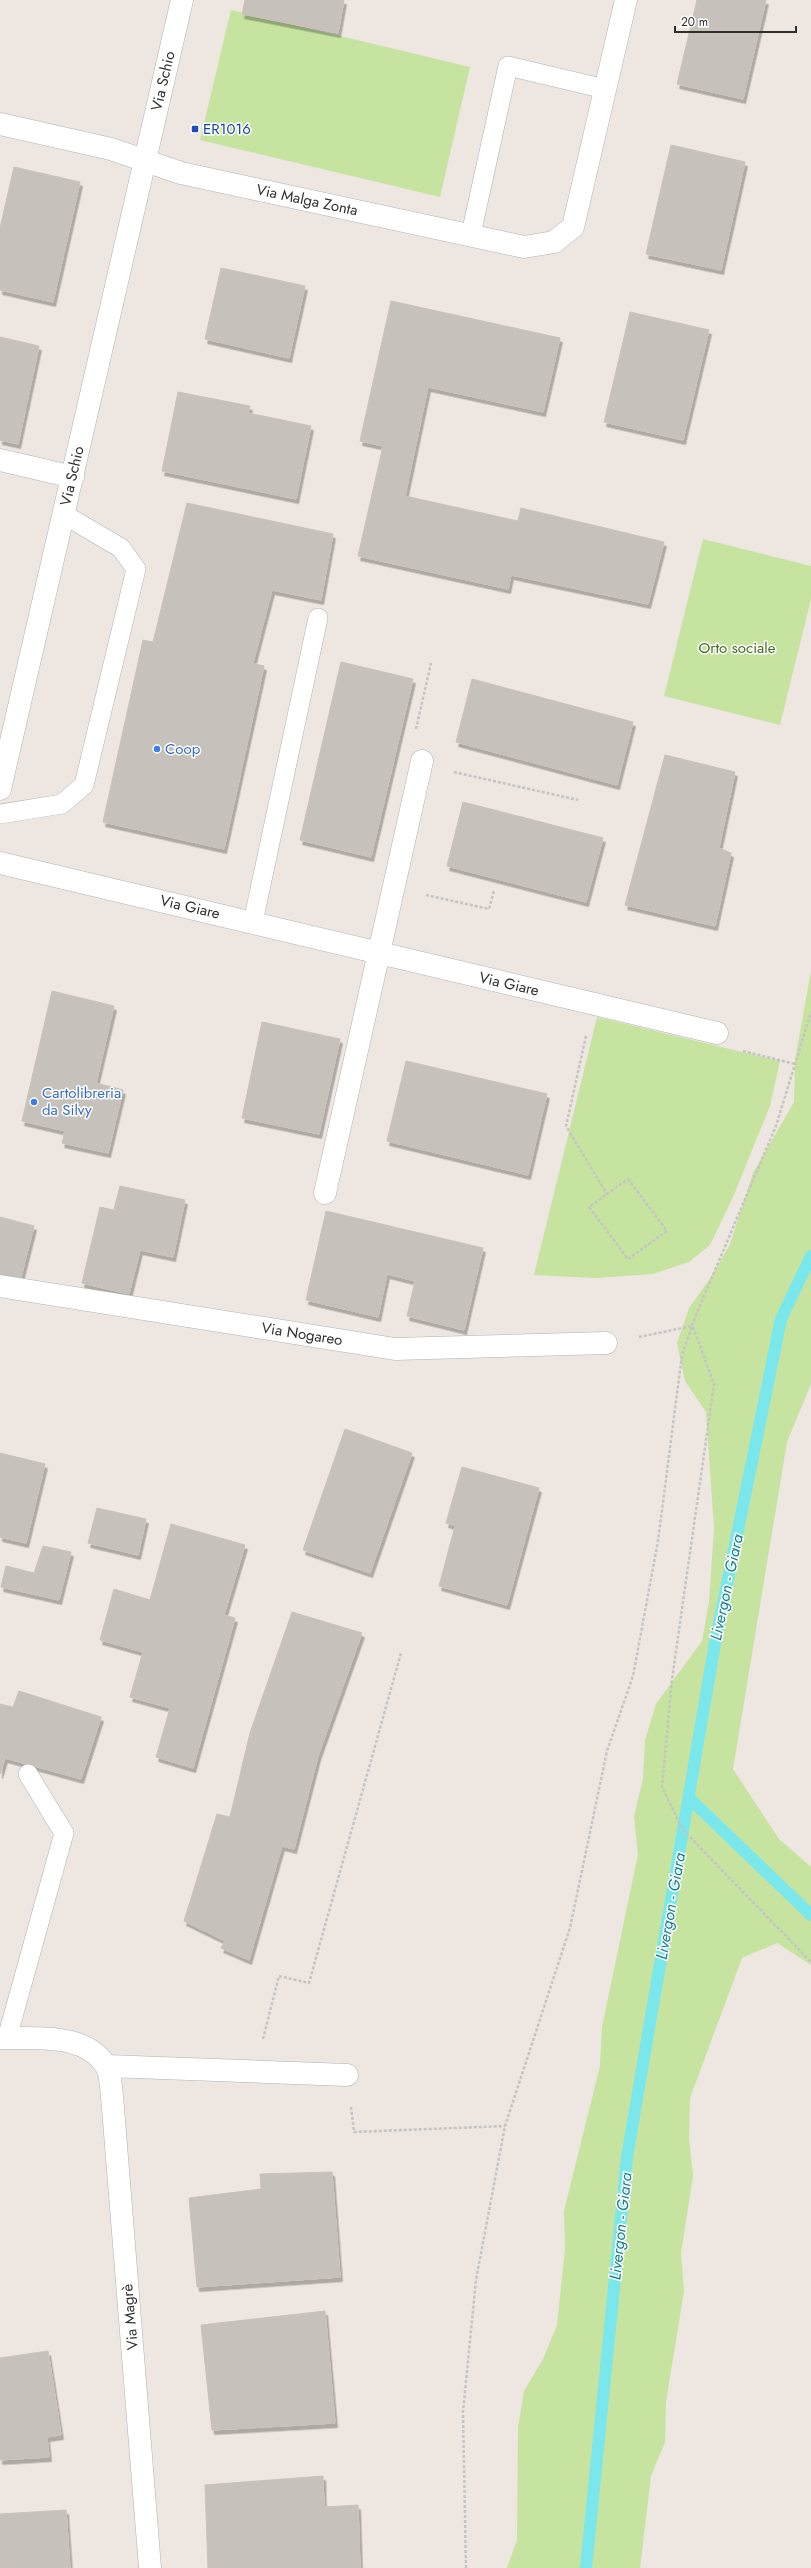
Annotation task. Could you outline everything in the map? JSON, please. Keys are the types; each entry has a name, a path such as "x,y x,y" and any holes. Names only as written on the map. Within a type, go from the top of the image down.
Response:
{"street":[{"name":"Via Schio","path":"0,789 63,514 73,477 143,162 182,0"},
{"name":"Via Malga Zonta","path":"143,162 181,174 471,234 524,247 554,242 573,227 626,0"},
{"path":"0,124 111,149 143,162"},
{"path":"0,460 73,477"},
{"path":"325,1194 422,763"},
{"name":"Via Giare","path":"0,863 717,1033"},
{"name":"Via Nogareo","path":"0,1286 395,1349 606,1343"},
{"path":"4,2038 63,2040 88,2048 107,2066 347,2075"},
{"name":"Via Magrè","path":"107,2066 114,2116 150,2568"}],"lane":[{"path":"471,234 508,66 606,89"},
{"path":"0,814 62,804 84,785 136,569 121,548 63,514"},
{"path":"253,922 318,618"},
{"path":"4,2038 64,1833 28,1774"}],"path":[{"path":"431,663 410,759 578,800"},
{"path":"394,888 489,909 494,890"},
{"path":"593,1004 566,1126 607,1194"},
{"path":"466,2568 463,2412 476,2280 505,2126 538,2030 570,1928 607,1751 633,1676 658,1541 682,1355 776,1126 811,1012"},
{"path":"628,1179 666,1231 628,1259 589,1207 607,1194 628,1179"},
{"path":"606,1343 693,1326"},
{"path":"693,1326 714,1384 672,1679 662,1787 683,1830 811,1962"},
{"path":"256,2071 279,1976 309,1983 401,1652"},
{"path":"354,2132 505,2126"}],"green space":[{"path":"231,10 470,67 440,197 200,140"},
{"name":"Orto sociale","path":"703,539 811,566 811,599 780,725 664,696"},
{"path":"811,971 811,1384 787,1442 733,1769 779,1839 811,1867 811,1965 777,1943 742,1958 690,2098 689,2138 693,2176 681,2253 684,2291 666,2402 665,2442 651,2476 640,2568 507,2568 517,2540 518,2428 524,2391 543,2359 557,2325 565,2249 564,2211 600,2066 602,2027 638,1854 634,1816 643,1779 645,1740 656,1704 702,1641 709,1602 714,1528 706,1412 685,1381 677,1343 689,1308 711,1277 730,1244 753,1173 794,1102 795,1060"},
{"path":"597,1017 780,1061 770,1106 733,1197 710,1245 689,1262 653,1274 595,1278 534,1275"}],"building":[{"path":"245,0 344,0 338,33 242,14"},
{"path":"697,0 766,0 743,99 677,84"},
{"path":"671,145 745,162 721,270 646,254"},
{"path":"14,167 80,182 53,302 0,290 0,228"},
{"path":"221,268 305,286 289,358 205,339"},
{"path":"391,301 560,338 543,412 428,387 405,496 518,521 521,508 664,542 648,604 511,575 508,589 358,556 383,446 360,441"},
{"path":"630,312 709,330 683,440 604,422"},
{"path":"0,337 39,346 18,444 0,440"},
{"path":"178,392 250,406 248,413 311,426 296,499 162,471"},
{"path":"187,503 333,534 321,600 272,590 253,663 153,642"},
{"path":"143,640 264,666 224,849 103,822"},
{"path":"341,662 413,679 371,857 300,840"},
{"path":"472,679 633,722 617,785 456,742"},
{"path":"665,755 735,772 719,848 731,853 715,926 625,905"},
{"path":"463,802 603,838 586,902 447,866"},
{"path":"52,991 114,1006 96,1083 123,1090 108,1153 62,1143 65,1131 22,1121"},
{"path":"262,1022 340,1039 319,1134 242,1118"},
{"path":"406,1061 547,1094 528,1175 387,1141"},
{"path":"120,1186 185,1200 173,1257 140,1250 148,1218 114,1209"},
{"path":"100,1207 148,1218 129,1294 82,1283"},
{"path":"326,1211 483,1248 464,1330 407,1316 415,1281 387,1274 378,1317 306,1300"},
{"path":"0,1217 34,1226 20,1281 0,1276"},
{"path":"345,1429 412,1453 370,1573 303,1550"},
{"path":"0,1453 45,1464 26,1543 0,1537"},
{"path":"462,1467 539,1488 507,1605 439,1586 455,1526 446,1523"},
{"path":"97,1508 146,1519 138,1555 88,1543"},
{"path":"171,1524 245,1545 224,1615 235,1618 193,1768 156,1757 170,1708 130,1697 143,1652 100,1640 114,1589 150,1600"},
{"path":"43,1546 71,1552 59,1600 1,1587 6,1566 34,1573"},
{"path":"292,1612 362,1633 318,1756 250,1733"},
{"path":"19,1691 101,1717 81,1779 5,1758 0,1774 0,1704 13,1707"},
{"path":"250,1733 318,1756 294,1849 282,1846 249,1960 221,1948 225,1941 184,1921 217,1814 230,1817"},
{"path":"332,2172 340,2277 197,2287 189,2198 261,2189 260,2174"},
{"path":"325,2311 335,2423 212,2430 201,2325"},
{"path":"48,2351 61,2435 47,2437 49,2457 0,2460 0,2358"},
{"path":"323,2476 324,2507 358,2505 360,2568 208,2568 205,2485"},
{"path":"66,2510 70,2568 0,2568 0,2514"}],"waterway":[{"name":"Livergon - Giara","path":"586,2568 627,2157 715,1643 781,1319 811,1256"},
{"path":"689,1798 811,1915"}],"place":[{"name":"ER1016","path":"195,129"},
{"name":"Coop","path":"157,749"},
{"name":"Cartolibreria da Silvy","path":"34,1102"}]}
